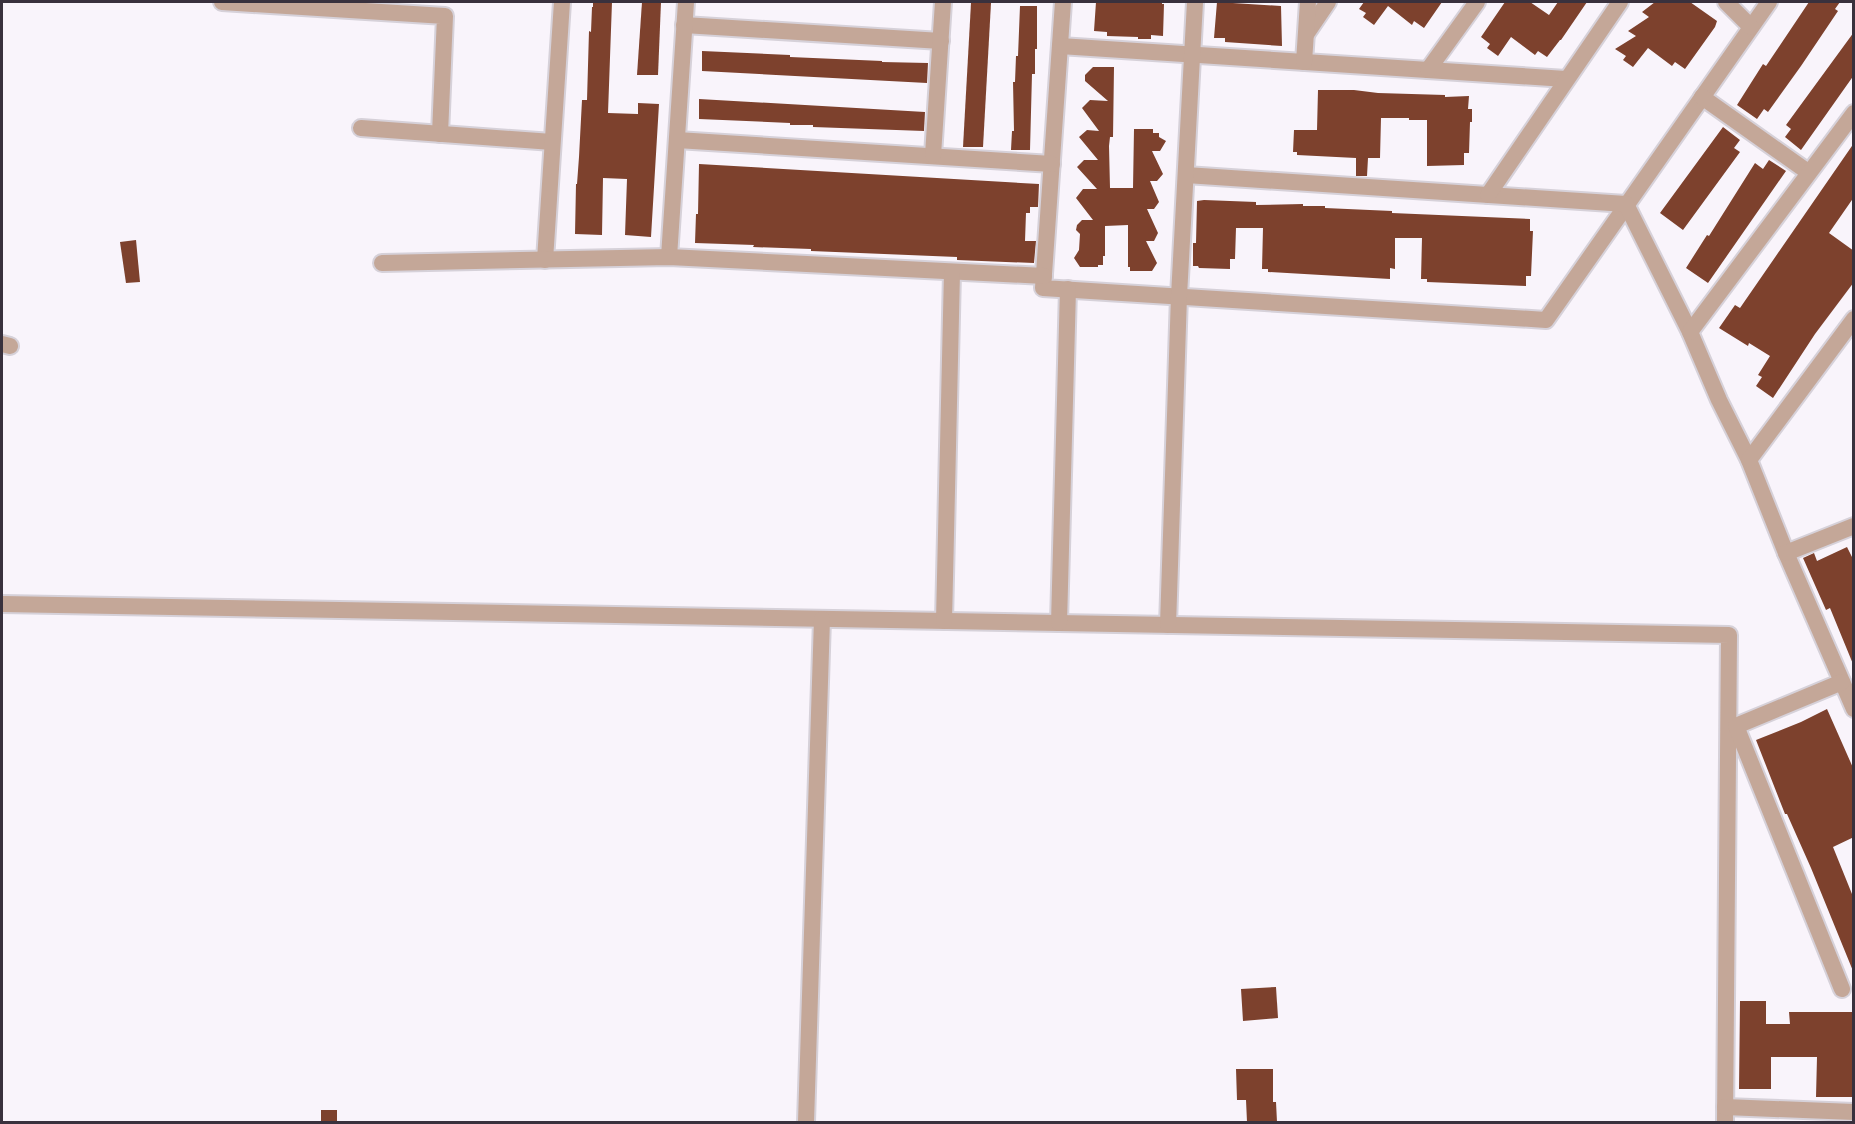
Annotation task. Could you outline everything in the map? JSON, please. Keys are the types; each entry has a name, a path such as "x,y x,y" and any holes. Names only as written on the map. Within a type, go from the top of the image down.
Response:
{"street":[{"path":"222,2 322,5 445,16 440,134"},
{"path":"545,260 562,2"},
{"path":"669,257 686,2"},
{"path":"933,155 943,2"},
{"path":"1063,2 1043,288 1546,320 1769,2"},
{"path":"1168,625 1179,296 1195,2"},
{"path":"1304,62 1308,2"},
{"path":"1306,34 1328,2"},
{"path":"1428,70 1477,2"},
{"path":"1488,195 1620,2"},
{"path":"1726,2 1751,27"},
{"path":"684,25 941,41"},
{"path":"1060,46 1566,79"},
{"path":"1702,97 1808,172"},
{"path":"1690,332 1854,113"},
{"path":"362,128 552,142"},
{"path":"677,140 1052,164"},
{"path":"1186,175 1626,204"},
{"path":"1626,204 1690,332 1719,400 1749,460 1786,553 1854,709"},
{"path":"382,263 669,257 1044,276"},
{"path":"944,621 952,272"},
{"path":"1059,623 1068,289"},
{"path":"1749,460 1854,319"},
{"path":"1786,553 1854,526"},
{"path":"2,604 1729,635 1725,1115 1854,1112"},
{"path":"806,1122 822,619"},
{"path":"1842,682 1736,726 1842,989"}],"building":[{"path":"593,2 612,2 608,113 638,114 638,103 659,104 651,237 625,235 627,179 603,178 602,235 575,234 582,100 587,100 589,31 591,32"},
{"path":"642,2 661,2 658,75 637,75"},
{"path":"1096,2 1162,2 1164,4 1163,36 1151,35 1151,39 1138,39 1138,37 1107,36 1107,32 1094,31"},
{"path":"1217,2 1281,6 1282,46 1225,42 1225,38 1214,38"},
{"path":"1364,2 1442,2 1424,28 1414,21 1412,25 1388,6 1374,25 1363,17 1366,13 1359,9"},
{"path":"1505,2 1530,2 1549,15 1558,2 1587,2 1547,57 1538,51 1535,55 1511,37 1498,56 1487,48 1490,44 1481,37"},
{"path":"1655,2 1690,2 1717,21 1685,69 1675,62 1672,66 1648,48 1633,67 1623,60 1626,56 1615,49 1636,36 1628,31 1649,17 1642,12"},
{"path":"1809,2 1840,2 1835,9 1838,11 1801,66 1768,112 1764,109 1757,119 1737,105 1763,64 1766,66"},
{"path":"971,3 991,3 983,147 963,147"},
{"path":"1020,6 1037,6 1037,49 1035,49 1035,74 1032,74 1030,150 1011,150 1012,131 1014,131 1013,82 1015,82 1016,56 1018,56"},
{"path":"1854,32 1854,75 1801,150 1785,137 1791,129 1786,125"},
{"path":"702,51 928,63 927,83 702,71"},
{"path":"1093,67 1114,67 1113,137 1110,137 1109,146 1110,188 1133,188 1134,129 1153,129 1153,133 1159,133 1159,137 1166,141 1160,151 1152,151 1163,174 1157,181 1150,181 1159,202 1154,209 1147,209 1158,233 1154,241 1146,241 1157,263 1152,271 1130,271 1128,267 1128,225 1105,226 1103,265 1080,267 1074,258 1079,250 1080,234 1076,230 1077,225 1082,220 1093,220 1076,198 1083,189 1097,189 1077,167 1084,160 1098,160 1079,137 1087,130 1099,131 1082,108 1090,100 1108,101 1085,81 1085,75"},
{"path":"1318,90 1445,95 1445,97 1469,96 1468,109 1472,109 1472,122 1470,122 1469,153 1464,153 1464,165 1427,166 1427,120 1409,120 1409,118 1381,118 1380,158 1368,158 1367,176 1356,176 1356,158 1297,155 1297,152 1293,152 1294,130 1317,130"},
{"path":"699,99 925,112 924,131 813,127 813,125 790,125 790,123 699,119"},
{"path":"1723,127 1740,140 1734,148 1740,152 1683,230 1660,213"},
{"path":"1854,143 1854,197 1829,233 1854,251 1854,282 1815,334 1773,398 1756,386 1762,377 1758,375 1770,356 1749,343 1748,346 1719,328 1735,305 1740,308"},
{"path":"1769,160 1786,171 1708,283 1686,268 1755,163 1763,169"},
{"path":"699,164 1039,184 1038,207 1030,207 1030,213 1026,213 1025,241 1036,241 1034,263 695,243"},
{"path":"1197,201 1256,202 1256,205 1303,204 1303,206 1325,206 1325,208 1392,211 1392,213 1530,219 1530,231 1533,231 1531,276 1526,276 1526,286 1427,282 1427,279 1421,279 1422,238 1395,238 1395,269 1390,268 1390,279 1268,272 1268,269 1262,269 1263,228 1236,228 1235,259 1230,259 1230,269 1199,268 1193,266 1193,243 1196,243"},
{"path":"136,240 140,282 126,283 120,242"},
{"path":"1847,547 1854,561 1853,664 1830,608 1826,610 1803,558 1814,553 1817,561"},
{"path":"1827,709 1854,770 1854,837 1833,847 1854,899 1853,971 1811,868 1787,814 1785,814 1756,740"},
{"path":"1276,987 1278,1018 1243,1021 1241,989"},
{"path":"1740,1001 1766,1001 1766,1024 1790,1024 1789,1012 1854,1012 1852,1097 1816,1097 1817,1057 1771,1057 1771,1089 1739,1089"},
{"path":"1236,1069 1273,1069 1273,1102 1276,1102 1277,1122 1247,1122 1246,1100 1237,1100"},
{"path":"321,1110 337,1110 337,1122 321,1122"}]}
